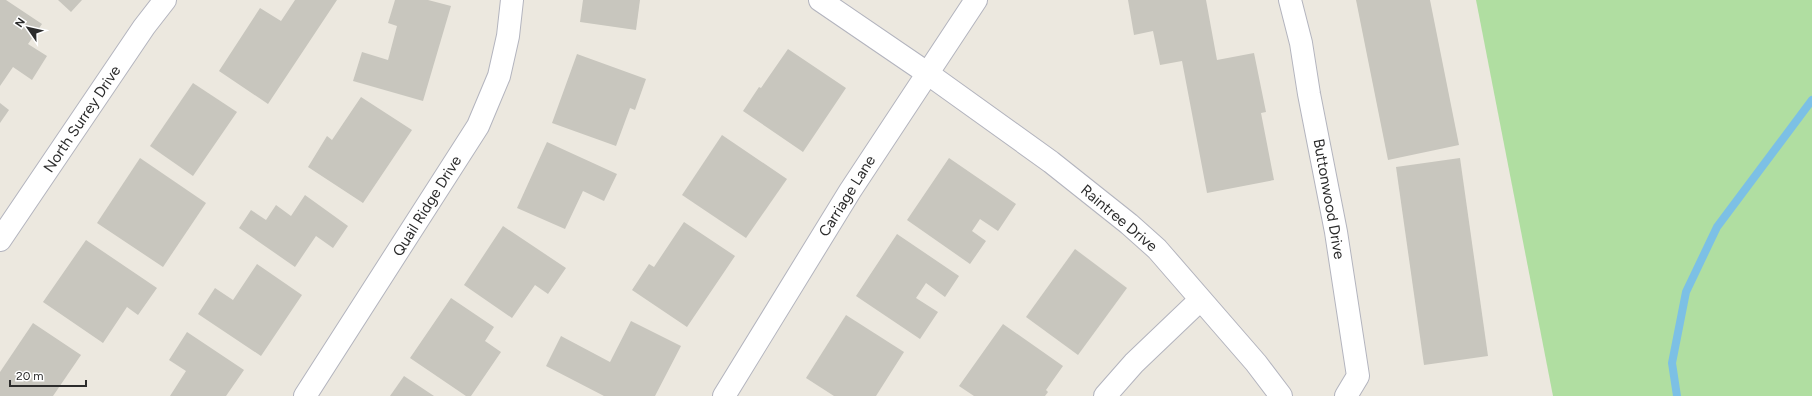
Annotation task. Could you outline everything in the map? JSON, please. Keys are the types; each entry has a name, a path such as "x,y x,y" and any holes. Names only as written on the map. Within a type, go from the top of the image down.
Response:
{"street":[{"name":"North Surrey Drive","path":"0,240 140,34 165,0"},
{"name":"Quail Ridge Drive","path":"306,396 478,126 499,76 508,36 512,0"},
{"path":"820,0 928,73"},
{"name":"Carriage Lane","path":"724,396 850,191 976,0"},
{"name":"Buttonwood Drive","path":"1290,0 1301,43 1309,94 1336,232 1358,376 1346,396"},
{"name":"Raintree Drive","path":"928,73 1051,162 1129,224 1157,249 1256,363 1281,396"},
{"path":"1105,396 1134,363 1200,300"}],"green space":[{"path":"1476,0 1812,0 1812,396 1553,396"}],"building":[{"path":"0,0 6,0 42,24 28,44 47,56 32,80 13,67 0,86"},
{"path":"58,0 82,0 71,12"},
{"path":"295,0 337,0 268,104 219,71 260,8 281,21"},
{"path":"395,0 428,0 451,6 423,101 353,81 362,52 388,60 397,26 388,23"},
{"path":"583,0 640,0 636,30 580,22"},
{"path":"1128,0 1206,0 1217,60 1254,53 1266,112 1261,113 1274,180 1207,193 1182,61 1160,65 1153,31 1134,35"},
{"path":"1356,0 1430,0 1459,145 1388,160"},
{"path":"788,49 846,88 803,152 743,111"},
{"path":"577,54 646,79 635,110 630,108 616,146 552,123"},
{"path":"193,83 237,112 193,176 150,146"},
{"path":"361,97 412,130 363,203 308,167 327,136 332,140"},
{"path":"0,103 9,110 0,123"},
{"path":"722,135 787,179 746,238 682,195"},
{"path":"547,142 617,174 604,201 583,191 565,229 517,208"},
{"path":"140,158 206,203 163,267 97,223"},
{"path":"949,158 1016,204 998,231 980,219 972,231 986,241 970,264 907,220"},
{"path":"1460,158 1488,356 1424,365 1396,167"},
{"path":"305,195 348,226 333,248 316,236 295,267 239,228 251,210 266,220 276,205 291,216"},
{"path":"684,222 735,256 687,327 632,290 649,264 654,267"},
{"path":"503,226 566,268 548,294 535,285 512,318 464,285"},
{"path":"897,234 959,276 945,297 926,283 916,298 938,312 920,339 856,296"},
{"path":"86,240 157,288 138,315 127,307 103,343 43,302"},
{"path":"1075,249 1127,288 1078,355 1026,317"},
{"path":"257,264 302,295 261,356 198,314 215,288 233,300"},
{"path":"451,298 494,327 485,341 501,352 471,396 466,396 410,358"},
{"path":"846,315 904,352 876,396 834,396 806,378"},
{"path":"631,321 681,346 655,396 604,396 546,366 561,336 610,362"},
{"path":"33,323 81,355 53,396 0,396 0,372"},
{"path":"1003,324 1063,366 1046,390 1048,392 1045,396 974,396 959,386"},
{"path":"187,332 244,370 226,396 170,396 186,371 169,360"},
{"path":"404,376 434,396 390,396"}],"waterway":[{"path":"1677,396 1672,363 1686,292 1717,227 1812,100"}]}
